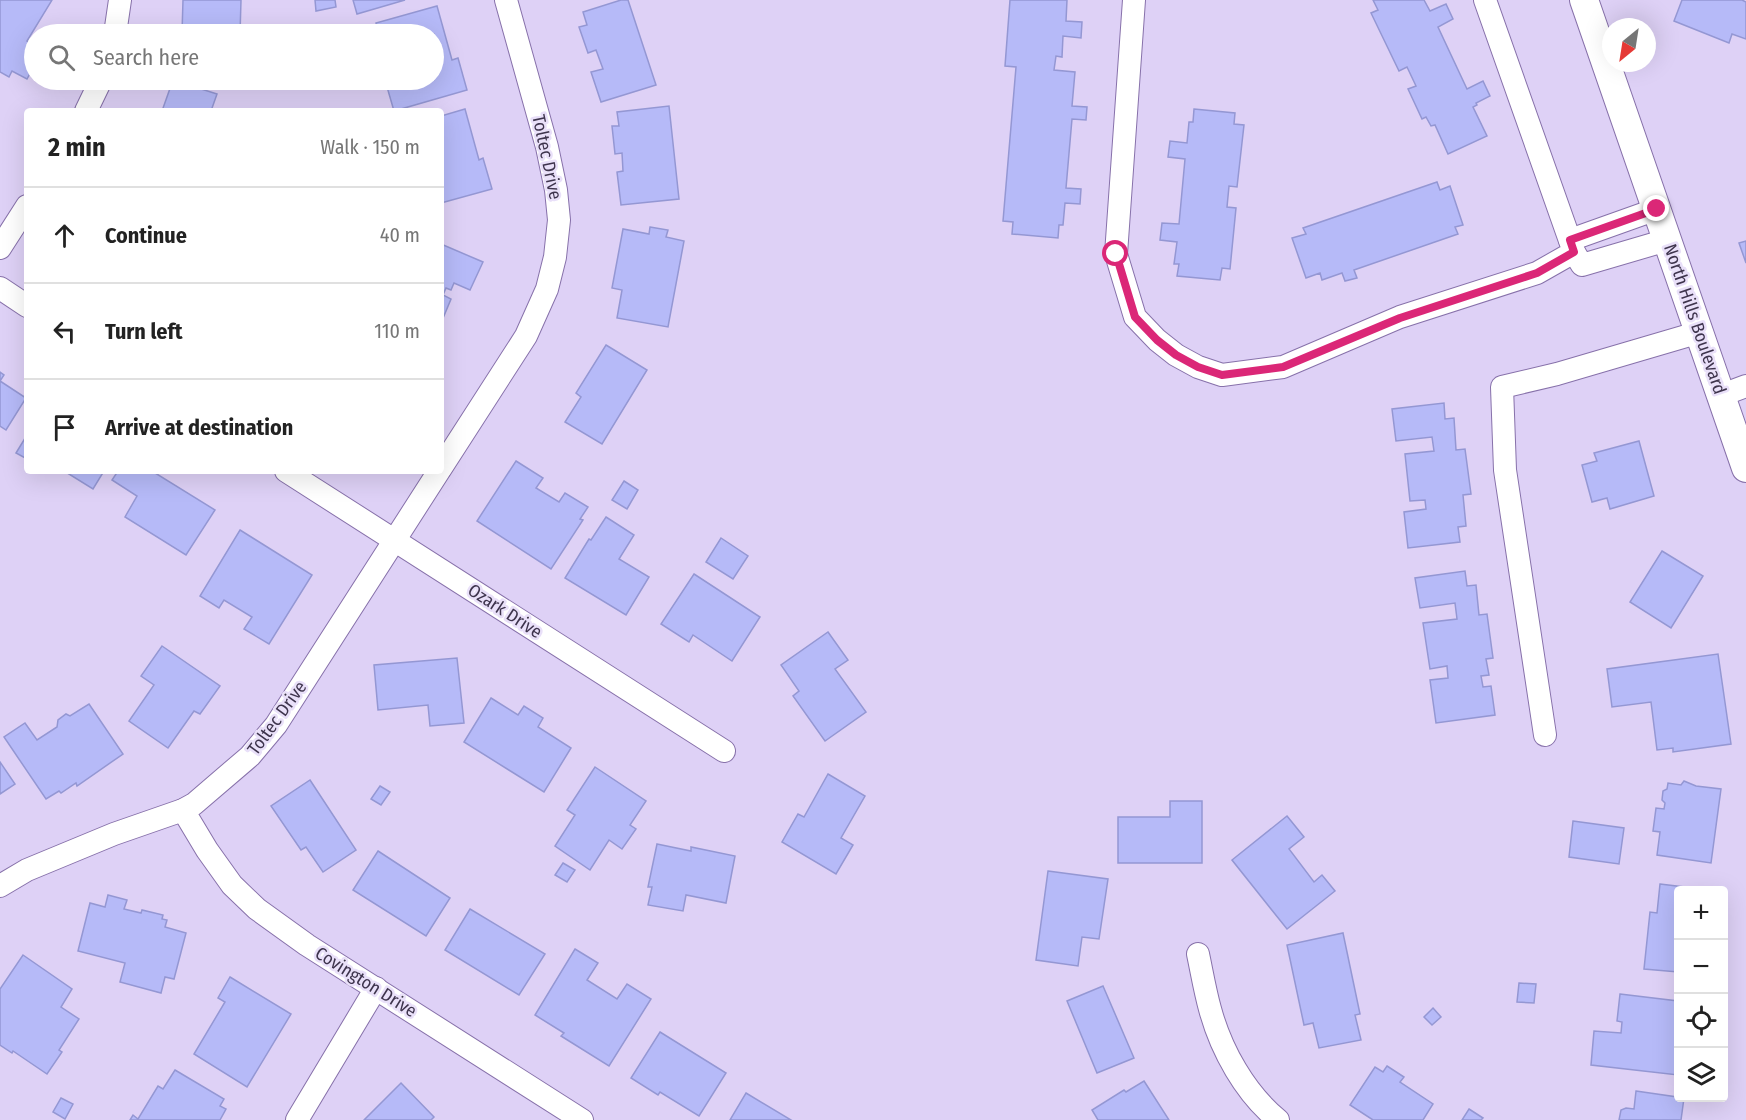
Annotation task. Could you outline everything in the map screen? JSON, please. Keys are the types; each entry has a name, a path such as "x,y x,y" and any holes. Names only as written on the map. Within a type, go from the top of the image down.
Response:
{"street":[{"path":"116,24 120,0"},
{"name":"Toltec Drive","path":"444,464 526,336 547,289 555,257 559,220 556,190 547,147 506,0"},
{"path":"1134,0 1116,254 1135,317 1157,340 1176,355 1198,367 1222,375 1283,367 1400,318 1537,273 1657,209"},
{"path":"1485,0 1575,252"},
{"name":"North Hills Boulevard","path":"1584,0 1700,332 1734,391 1746,468"},
{"path":"87,108 96,90"},
{"path":"0,248 24,211"},
{"path":"1575,252 1667,240"},
{"path":"0,288 24,304"},
{"path":"1545,735 1506,470 1502,387 1557,374 1700,332"},
{"name":"Ozark Drive","path":"291,474 724,751"},
{"name":"Toltec Drive","path":"0,886 27,870 103,838 183,810 194,804 250,756 276,725 437,474"},
{"name":"Covington Drive","path":"183,810 232,885 257,909 308,945 582,1120"},
{"path":"1198,954 1211,1011 1224,1046 1245,1084 1278,1120"},
{"path":"297,1120 376,988"}],"building":[{"path":"0,0 52,0 37,24 24,24 24,77 12,71 9,77 0,72"},
{"path":"183,0 241,0 240,24 182,24"},
{"path":"315,0 335,0 336,7 316,11"},
{"path":"353,0 405,0 357,14"},
{"path":"621,0 628,0 656,85 601,102 591,72 603,69 596,50 588,53 579,27 587,25 583,12"},
{"path":"1010,0 1067,0 1066,21 1082,22 1081,38 1063,36 1062,57 1056,56 1054,70 1075,72 1072,106 1087,107 1086,120 1072,119 1066,188 1081,189 1080,204 1065,203 1063,225 1059,225 1058,238 1012,234 1013,222 1003,221 1016,67 1005,66"},
{"path":"1373,0 1424,0 1430,11 1446,4 1453,19 1438,27 1467,89 1483,81 1490,96 1473,107 1487,136 1448,154 1435,125 1431,126 1426,117 1422,119 1408,89 1416,86 1407,67 1399,71 1371,13 1378,10"},
{"path":"1682,0 1742,0 1746,2 1746,39 1732,34 1729,43 1674,21"},
{"path":"437,6 442,24 376,24"},
{"path":"444,31 452,60 458,58 467,90 404,108 393,108 388,90 444,90"},
{"path":"169,90 204,90 217,94 212,108 163,108"},
{"path":"669,106 679,199 621,205 617,172 623,171 622,153 615,154 612,126 619,126 617,112"},
{"path":"465,109 479,160 483,158 492,189 444,202 444,115"},
{"path":"1194,109 1235,113 1234,124 1244,125 1237,187 1229,186 1227,207 1236,208 1230,269 1222,268 1220,280 1177,276 1179,264 1174,264 1177,242 1160,240 1162,223 1179,224 1185,159 1168,157 1170,141 1187,143 1189,122 1193,122"},
{"path":"1437,182 1440,190 1450,186 1463,225 1455,227 1458,234 1354,270 1357,278 1345,281 1342,273 1322,280 1320,273 1306,278 1292,238 1306,234 1303,228"},
{"path":"650,227 668,230 666,237 684,241 668,327 617,318 622,290 612,288 623,229 649,234"},
{"path":"1746,241 1746,263 1739,243"},
{"path":"444,245 483,262 470,290 454,283 451,290 446,288 444,293"},
{"path":"444,296 451,299 444,316"},
{"path":"606,345 647,370 602,444 565,422 581,397 576,393"},
{"path":"0,381 24,397 24,401 6,430 0,426"},
{"path":"1444,403 1445,419 1454,418 1456,450 1465,449 1471,494 1463,495 1466,526 1458,527 1460,542 1408,548 1404,512 1426,509 1425,500 1410,501 1405,454 1434,451 1432,437 1396,441 1392,409"},
{"path":"24,440 24,457 16,453"},
{"path":"1639,441 1654,496 1610,509 1607,498 1592,502 1582,465 1597,461 1594,453"},
{"path":"516,461 543,478 536,488 559,502 565,493 588,507 580,519 583,520 551,569 477,521"},
{"path":"69,474 102,474 93,489"},
{"path":"116,474 157,474 215,510 186,555 125,517 137,496 112,480"},
{"path":"624,481 638,490 627,509 612,500"},
{"path":"606,517 634,535 619,559 649,577 626,615 565,578 589,539 591,540"},
{"path":"240,530 312,575 269,644 244,629 252,617 224,600 219,608 200,596"},
{"path":"721,538 748,556 733,579 706,562"},
{"path":"1662,551 1703,576 1671,628 1630,602"},
{"path":"1465,571 1467,586 1476,585 1479,615 1487,614 1493,658 1486,659 1489,675 1481,676 1483,687 1491,686 1495,715 1436,723 1430,680 1448,678 1447,666 1430,669 1423,623 1457,619 1455,603 1420,608 1415,578"},
{"path":"694,574 760,617 732,661 693,635 689,642 661,624"},
{"path":"828,632 848,660 835,669 866,712 825,741 793,696 799,691 781,665"},
{"path":"162,646 220,686 200,714 194,711 168,748 129,721 154,685 141,676"},
{"path":"1718,654 1731,744 1673,752 1673,748 1657,750 1651,702 1612,707 1607,669"},
{"path":"457,658 464,723 430,726 428,705 378,710 374,665"},
{"path":"491,698 518,715 524,706 543,718 538,727 571,748 544,792 464,742"},
{"path":"89,704 123,754 77,786 76,783 46,799 4,737 25,723 37,740 57,727 58,720 66,714 70,716"},
{"path":"0,762 15,784 0,794"},
{"path":"595,767 646,801 630,825 636,829 622,849 609,840 590,870 555,846 575,815 567,810"},
{"path":"828,774 865,796 841,838 853,845 836,874 782,842 798,814 804,817"},
{"path":"310,780 356,850 323,872 306,847 301,850 271,806"},
{"path":"1684,781 1696,786 1721,789 1711,863 1657,855 1660,832 1653,831 1656,808 1664,809 1663,791 1667,789 1668,783 1681,785"},
{"path":"380,786 390,792 381,805 371,799"},
{"path":"1170,801 1202,801 1202,863 1118,863 1118,817 1170,817"},
{"path":"1287,816 1304,837 1289,849 1314,882 1322,875 1335,891 1287,929 1232,860"},
{"path":"1573,821 1624,828 1619,864 1569,857"},
{"path":"657,844 691,851 691,847 735,856 726,903 686,895 683,911 648,905 652,887 648,887"},
{"path":"378,851 450,898 426,936 353,890"},
{"path":"563,863 575,870 567,882 555,875"},
{"path":"1048,871 1108,879 1099,939 1082,937 1078,966 1036,960"},
{"path":"1660,884 1676,886 1674,886 1674,972 1644,969 1650,912 1657,913"},
{"path":"108,895 127,900 124,909 163,915 162,919 167,920 165,927 186,933 174,979 165,977 161,993 120,982 125,963 78,951 90,903 105,907"},
{"path":"470,909 545,954 519,995 445,950"},
{"path":"1343,933 1360,1014 1355,1015 1361,1040 1319,1048 1313,1023 1304,1025 1287,945"},
{"path":"575,949 598,963 587,980 617,999 627,984 651,999 609,1066 561,1036 564,1033 535,1015"},
{"path":"23,955 72,989 61,1007 79,1019 59,1050 62,1052 47,1074 0,1045 0,989"},
{"path":"230,977 291,1014 247,1087 194,1054 225,1002 218,998"},
{"path":"1519,983 1536,984 1534,1003 1517,1002"},
{"path":"1103,986 1134,1058 1097,1073 1067,1001"},
{"path":"1620,994 1674,1001 1674,1075 1591,1065 1594,1031 1621,1033 1622,1022 1617,1021"},
{"path":"1433,1008 1441,1017 1432,1025 1424,1017"},
{"path":"660,1032 726,1073 699,1116 660,1092 658,1095 631,1078"},
{"path":"1387,1066 1404,1077 1400,1082 1433,1104 1423,1120 1373,1120 1350,1105 1375,1067 1383,1072"},
{"path":"175,1070 224,1099 220,1106 226,1109 220,1120 130,1120 133,1115 138,1119 158,1086 163,1089"},
{"path":"1144,1081 1169,1120 1098,1120 1092,1110 1124,1090 1126,1092"},
{"path":"401,1083 434,1117 431,1120 364,1120"},
{"path":"1636,1091 1674,1097 1674,1102 1683,1102 1681,1120 1619,1120 1621,1110 1634,1109"},
{"path":"746,1093 791,1120 730,1120"},
{"path":"61,1098 73,1104 65,1119 53,1112"},
{"path":"1469,1109 1483,1118 1481,1120 1462,1120"}],"route":[{"path":"1116,254 1135,317 1157,340 1176,355 1198,367 1222,375 1283,367 1400,318 1537,273 1574,252 1570,240 1657,209"}]}
